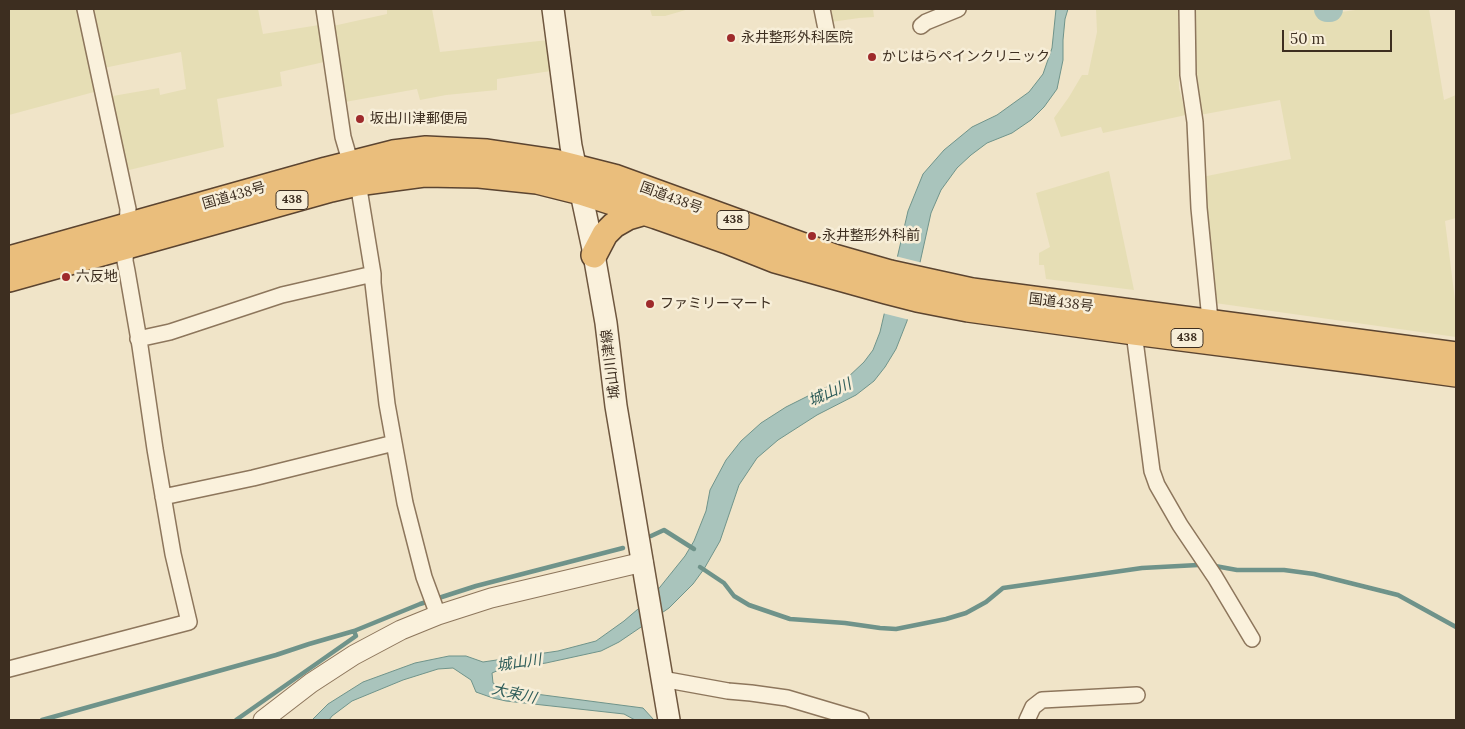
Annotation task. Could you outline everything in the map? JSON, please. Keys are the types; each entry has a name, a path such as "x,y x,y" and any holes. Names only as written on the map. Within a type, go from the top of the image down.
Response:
{"highway":[{"name":"国道438号","path":"9,259 127,236 354,173 393,153 426,149 508,154 555,162 614,177 834,257 888,282"},
{"name":"国道438号","path":"354,173 479,175 538,181 645,212 774,260 920,289 972,291 1132,322 1211,332 1456,355"},
{"path":"594,255 605,234 614,225 628,217 645,212"},
{"name":"国道438号","path":"9,279 127,236"},
{"name":"国道438号","path":"1211,332 1456,374"}],"main road":[{"name":"城山川津線","path":"554,9 571,146 606,322 616,406 670,720"}],"street":[{"path":"9,669 190,622 173,554 125,260 128,208 85,9"},
{"path":"324,9 343,136 360,195 373,274 387,404 405,503 424,577 434,604"},
{"path":"822,9 827,34"},
{"path":"921,26 926,22 958,9"},
{"path":"1187,9 1188,75 1195,122 1199,208 1211,332"},
{"path":"138,339 170,332 282,295 373,274"},
{"path":"1132,322 1152,471 1157,485 1252,639"},
{"path":"163,498 394,443"},
{"path":"263,720 312,683 354,655 400,630 434,604 491,598 643,562"},
{"path":"663,684 751,692 787,698 861,720"},
{"path":"1027,720 1033,707 1042,700 1137,695"}],"shaded area":[{"path":"9,9 77,9 94,92 9,115"},
{"path":"87,9 258,9 263,34 319,25 324,62 280,72 282,86 217,99 224,147 121,172 107,97 159,88 160,95 186,89 181,52 99,69"},
{"path":"387,9 432,9 440,52 548,40 551,71 497,79 497,90 446,95 420,100 417,89 345,102 333,26 387,14"},
{"path":"650,9 689,9 665,16 652,16"},
{"path":"828,9 873,9 874,17 831,22"},
{"path":"1096,9 1178,9 1179,88 1186,115 1103,133 1101,127 1061,137 1054,118 1082,75 1088,75 1097,32"},
{"path":"1194,9 1319,9 1328,14 1362,9 1429,9 1444,100 1456,95 1456,218 1445,221 1456,308 1456,337 1215,303 1202,177 1291,159 1280,100 1200,115 1194,52"},
{"path":"1109,171 1134,290 1046,279 1044,265 1039,265 1039,253 1050,247 1036,193"}],"water":[{"path":"1056,9 1068,9 1065,19 1063,60 1057,89 1044,107 1031,120 1012,133 987,143 971,155 957,168 941,190 931,213 907,321 896,349 874,381 856,395 817,415 778,440 757,458 739,485 720,541 704,569 693,584 669,608 619,642 601,651 546,663 499,670 492,673 493,683 505,690 643,708 654,720 635,720 624,714 493,698 476,692 471,680 453,668 438,669 403,680 352,701 329,720 312,720 328,704 363,682 415,663 449,656 466,656 483,662 558,651 596,641 624,621 652,597 685,556 694,541 706,511 710,490 726,460 741,441 761,423 786,407 846,379 864,362 873,350 880,332 908,211 923,174 944,150 972,127 997,115 1029,92 1043,74 1052,48"}],"pier":[{"path":"895,256 923,263 910,320 882,313"}],"waterway":[{"path":"651,536 664,530 694,549"},
{"path":"236,720 356,636 354,631 420,604 476,586 623,548"},
{"path":"700,567 724,583 734,596 749,605 790,619 896,629 966,613 986,602 1003,588 1142,568 1198,565"},
{"path":"1215,566 1237,570 1284,570 1314,574 1398,595 1456,627"},
{"path":"42,720 276,655 354,631"}],"place":[{"name":"永井整形外科医院","path":"731,38"},
{"name":"かじはらペインクリニック","path":"872,57"},
{"name":"坂出川津郵便局","path":"360,119"},
{"name":"永井整形外科前","path":"812,236"},
{"name":"六反地","path":"66,277"},
{"name":"ファミリーマート","path":"650,304"}],"water label":[{"name":"城山川","path":"830,393"},
{"name":"城山川","path":"519,663"},
{"name":"大束川","path":"514,694"}]}
